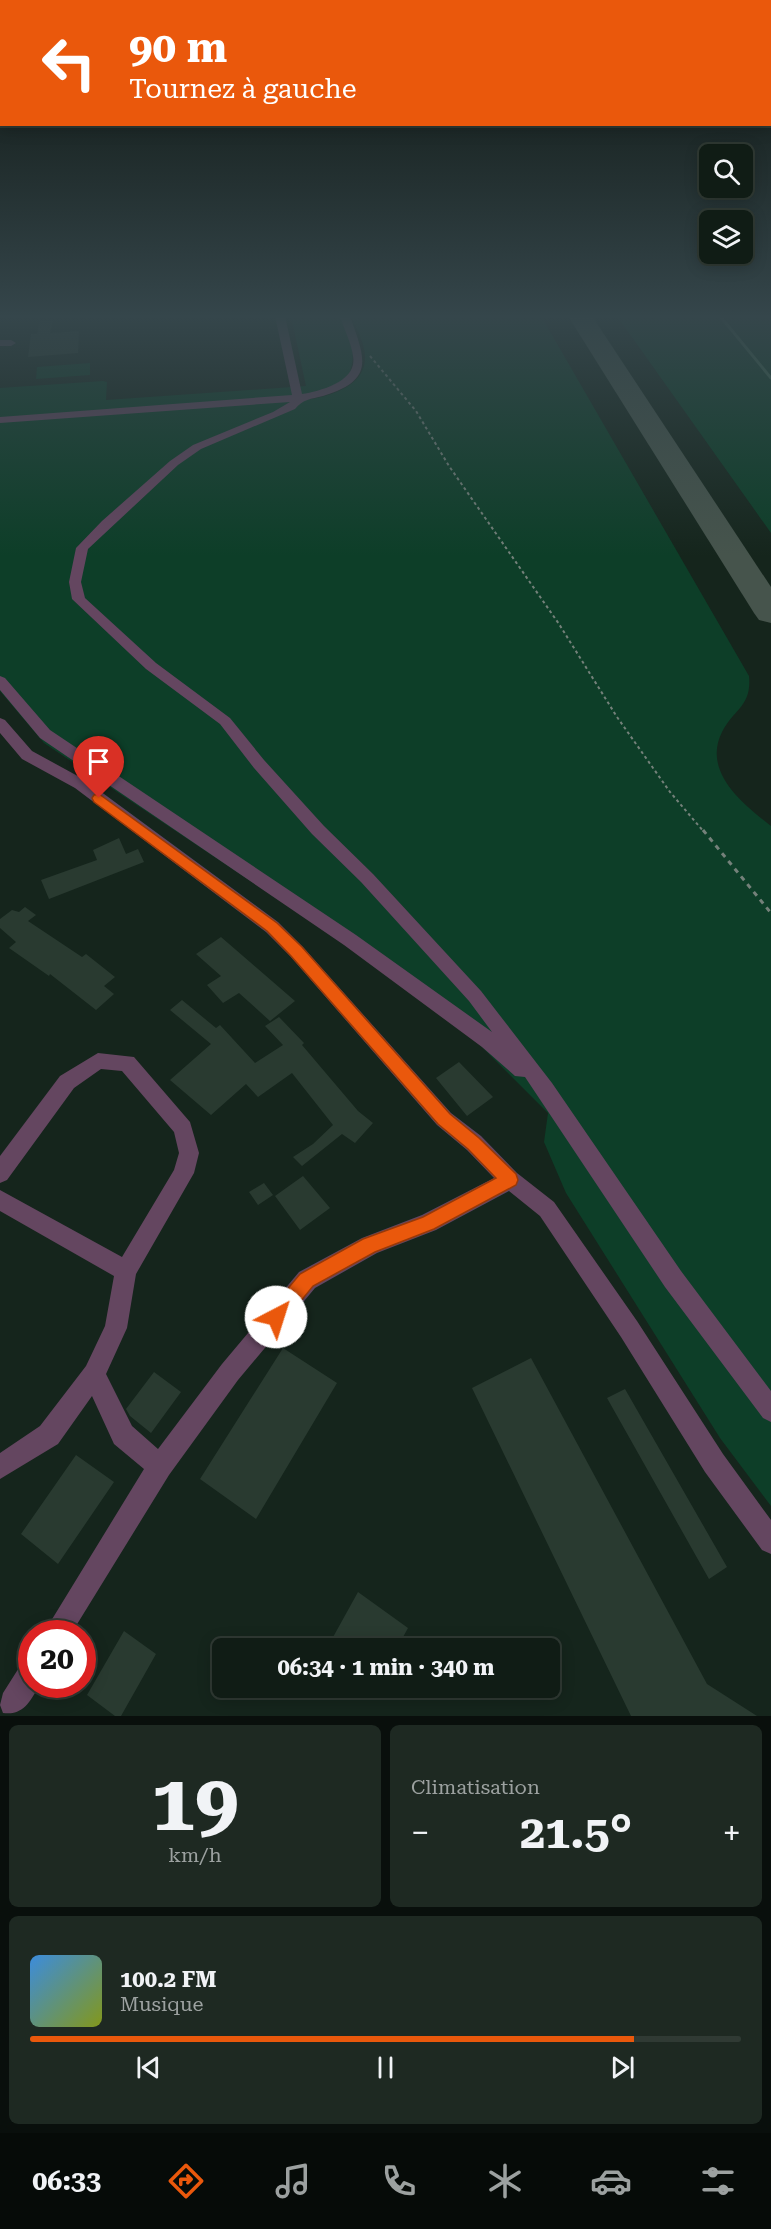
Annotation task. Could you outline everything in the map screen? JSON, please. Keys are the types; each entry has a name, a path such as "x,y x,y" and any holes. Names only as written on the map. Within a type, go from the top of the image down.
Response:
{"lane":[{"path":"0,420 316,396"},
{"path":"298,398 291,407 277,414 197,447 174,463 106,524 82,548 75,582 79,599 151,666 225,721 259,764 318,830 367,878 475,996 545,1089 673,1279 771,1410"},
{"path":"0,681 45,734 135,797 350,940 489,1041 545,1089"},
{"path":"0,723 27,755 80,784 272,927 297,952 444,1119 474,1143 510,1180 547,1209 629,1329 714,1463 771,1541"},
{"path":"0,1173 68,1082 98,1061 127,1063 183,1128 189,1153 184,1173 126,1271 116,1329 94,1374 49,1435 0,1467"},
{"path":"65,1620 160,1466 230,1372 307,1280 370,1245 428,1223 510,1180"},
{"path":"0,1200 126,1271"},
{"path":"94,1374 123,1435 160,1466"},
{"path":"13,1702 18,1694"}],"path":[{"path":"403,396 416,411 449,466 564,632 617,717 670,792 729,860 771,914"}],"green space":[{"path":"0,396 106,396 106,400 162,396 312,396 304,400 323,396 587,396 749,676 748,694 722,732 717,747 717,760 728,786 749,808 771,826 771,1506 720,1438 566,1193 544,1142 548,1113 448,1013 44,743 0,691"},
{"path":"674,396 771,396 771,533"}],"building":[{"path":"119,838 126,854 138,849 144,862 49,899 41,880 97,860 93,850"},
{"path":"25,907 36,915 28,921 82,957 86,954 115,977 104,986 114,994 96,1010 50,974 49,976 9,948 16,942 0,928 0,919 12,910 19,912"},
{"path":"221,937 295,1001 270,1021 239,993 223,1003 207,985 221,976 196,954"},
{"path":"182,1000 216,1028 220,1025 255,1063 283,1045 265,1026 279,1017 304,1043 302,1045 358,1111 373,1123 355,1143 342,1134 302,1166 293,1157 313,1144 333,1125 292,1073 258,1097 246,1084 211,1115 170,1080 211,1044 170,1010"},
{"path":"459,1062 493,1097 467,1116 436,1078"},
{"path":"303,1176 330,1208 300,1230 275,1196"},
{"path":"264,1183 273,1195 258,1205 249,1192"},
{"path":"283,1348 337,1383 256,1519 200,1479"},
{"path":"531,1358 707,1684 757,1716 631,1716 472,1388"},
{"path":"154,1372 181,1392 151,1433 130,1416 126,1409"},
{"path":"625,1389 727,1567 709,1579 607,1398"},
{"path":"76,1455 114,1482 58,1564 21,1534"},
{"path":"358,1592 408,1628 402,1638 333,1638"},
{"path":"124,1631 156,1654 121,1716 115,1716 91,1698 96,1698 96,1679"}],"taxiway":[{"path":"631,396 771,613"}],"route":[{"path":"99,798 272,927 297,952 444,1119 474,1143 510,1180 428,1223 370,1245 307,1280 276,1317"}]}
